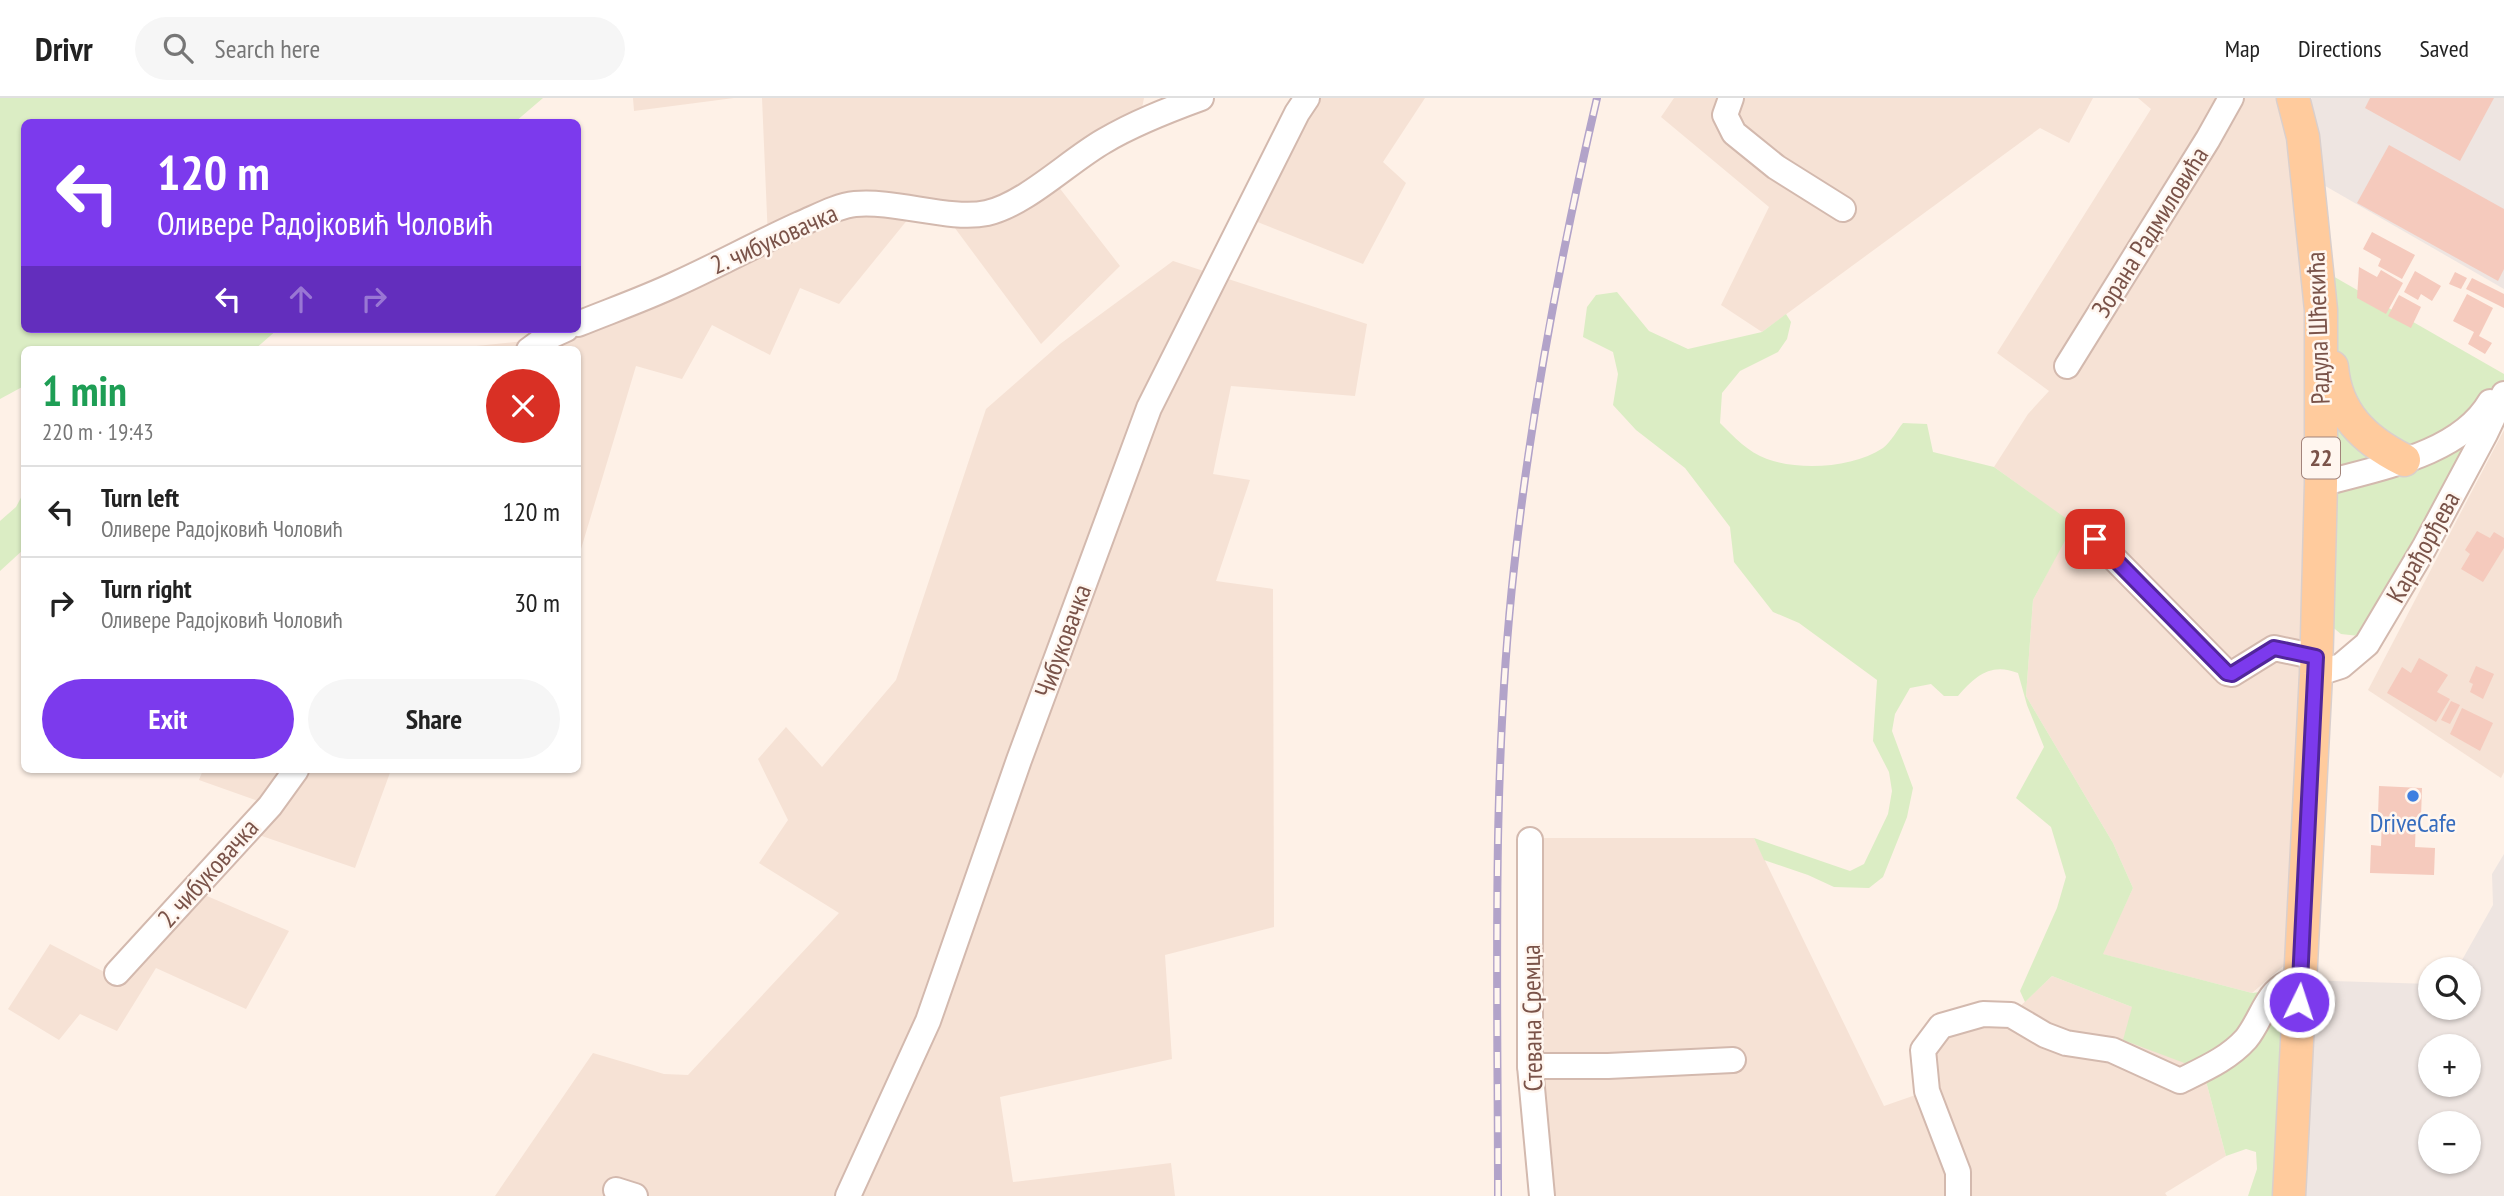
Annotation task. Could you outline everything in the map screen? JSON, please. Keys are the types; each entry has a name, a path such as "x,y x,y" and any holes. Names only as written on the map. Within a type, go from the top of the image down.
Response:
{"main road":[{"name":"Радула Шћекића","path":"2289,1196 2300,980 2324,666 2321,310 2305,148 2293,98"},
{"path":"2321,310 2328,326 2335,387 2346,413 2360,432 2404,460"}],"street":[{"name":"2. чибуковачка","path":"581,323 675,285 768,239 853,204 985,214 1023,196 1104,141 1139,123 1201,98"},
{"name":"Чибуковачка","path":"848,1196 929,1021 1019,760 1149,408 1307,98"},
{"path":"1731,98 1725,116 1734,134 1776,167 1843,209"},
{"name":"Зорана Радмиловића","path":"2067,366 2231,98"},
{"path":"534,346 557,333"},
{"name":"Карађорђева","path":"2321,484 2404,460 2434,449 2462,434 2481,417 2504,385"},
{"name":"Карађорђева","path":"2324,666 2367,644 2486,435 2504,394"},
{"path":"2095,539 2227,673 2232,674 2274,648 2324,666"},
{"name":"2. чибуковачка","path":"117,973 270,806 294,773"},
{"name":"Стевана Сремца","path":"1530,840 1531,1066 1542,1196"},
{"path":"1958,1196 1958,1172 1927,1091 1923,1051 1941,1026 1983,1014 2011,1015 2045,1035 2066,1042 2112,1050 2180,1081 2219,1062 2245,1039 2276,990 2300,980"},
{"path":"1531,1066 1608,1066 1733,1060"}],"shaded area":[{"path":"633,98 734,98 634,111"},
{"path":"762,98 1144,98 1139,123 1051,177 1120,266 1041,344 943,212 917,208 839,304 800,288 770,355 712,325 682,379 636,366 581,549 581,346 477,346 544,339 557,333 581,333 581,322 768,239"},
{"path":"1320,98 1425,98 1383,162 1406,183 1363,264 1255,221"},
{"path":"1674,98 2093,98 2069,143 2040,128 1762,332 1721,305 1769,207 1661,117"},
{"path":"2138,98 2280,98 2287,123 2299,229 2308,379 2301,591 2301,751 2287,963 2252,993 2102,954 2133,888 2113,843 2026,696 2033,600 2073,524 1994,467 2028,414 2049,391 1997,353 2151,109"},
{"path":"2312,98 2504,98 2504,289 2308,176 2300,121"},
{"path":"1173,261 1367,324 1355,396 1231,386 1213,474 1250,480 1216,581 1273,589 1274,927 1165,955 1172,1059 1000,1097 1013,1182 1171,1163 1175,1196 495,1196 593,1053 664,1074 688,1075 839,913 759,863 788,820 758,759 786,727 822,767 896,680 986,409 1060,344"},
{"path":"2504,430 2504,772 2501,778 2368,690"},
{"path":"202,773 390,773 355,868 256,834 200,893 289,931 246,1009 156,968 117,1031 80,1014 59,1040 8,1009 50,944 114,977 269,805 199,780"},
{"path":"1526,838 1754,838 1884,1106 1927,1091 1941,1026 2011,1015 2052,976 2132,1007 2203,1070 2226,1156 2165,1193 2167,1196 1542,1196"},
{"path":"2504,854 2504,1196 2285,1196 2300,980 2418,984 2418,1020 2481,1020 2481,957 2464,957 2493,905 2492,874"}],"green space":[{"path":"0,98 543,98 518,119 21,119 21,333 273,333 259,346 21,346 21,388 0,399"},
{"path":"2317,267 2504,374 2504,385 2495,416 2359,636 2341,634 2330,625"},
{"path":"1617,292 1649,331 1688,349 1762,332 1786,314 1791,322 1787,339 1778,352 1740,371 1722,393 1720,423 1742,444 1760,456 1795,465 1826,466 1842,463 1871,455 1883,448 1903,423 1927,424 1933,452 1994,467 2074,524 2033,600 2026,696 2113,843 2133,888 2103,954 2252,993 2276,990 2285,984 2288,1196 2248,1196 2257,1169 2256,1152 2246,1149 2226,1156 2203,1070 2123,1040 2132,1007 2052,976 2025,1002 2020,991 2057,908 2066,877 2051,827 2016,798 2044,747 2027,705 2018,673 2000,669 1984,673 1958,696 1944,696 1931,684 1910,688 1895,714 1892,731 1913,788 1907,817 1883,877 1869,888 1834,887 1764,860 1754,838 1850,871 1864,864 1888,814 1892,791 1889,772 1873,741 1877,680 1799,623 1773,612 1734,562 1730,527 1685,468 1636,430 1613,405 1618,374 1613,352 1583,337 1587,307 1596,295"},
{"path":"21,498 21,552 0,571 0,521 16,507"}],"building":[{"path":"2370,98 2494,98 2460,161 2365,108"},
{"path":"2389,145 2504,209 2504,269 2498,281 2357,203"},
{"path":"2372,232 2415,255 2402,279 2378,266 2381,259 2363,249"},
{"path":"2359,267 2377,277 2381,270 2403,283 2386,314 2357,298"},
{"path":"2415,271 2441,286 2432,301 2421,294 2418,300 2404,292"},
{"path":"2455,272 2467,278 2461,289 2449,284"},
{"path":"2472,278 2504,294 2504,308 2466,289"},
{"path":"2467,294 2493,308 2479,336 2492,343 2485,354 2468,344 2474,332 2453,321"},
{"path":"2399,295 2421,307 2411,328 2388,316"},
{"path":"2477,531 2490,538 2494,532 2504,538 2504,548 2483,582 2461,569 2470,554 2465,550"},
{"path":"2419,658 2448,675 2437,692 2450,699 2436,722 2387,693 2402,667 2411,673"},
{"path":"2476,666 2494,674 2483,699 2470,692 2473,684 2469,682"},
{"path":"2451,701 2460,705 2450,724 2441,720"},
{"path":"2462,708 2493,723 2480,751 2450,734"},
{"path":"2379,786 2422,788 2421,817 2416,817 2415,847 2435,848 2434,875 2370,873 2371,845 2381,846"}],"railway":[{"path":"1498,1196 1499,803 1514,568 1538,391 1559,273 1597,98"}],"place":[{"name":"DriveCafe","path":"2413,796"}],"route":[{"path":"2095,539 2227,673 2232,674 2244,668 2274,648 2316,657 2299,1002"}]}
